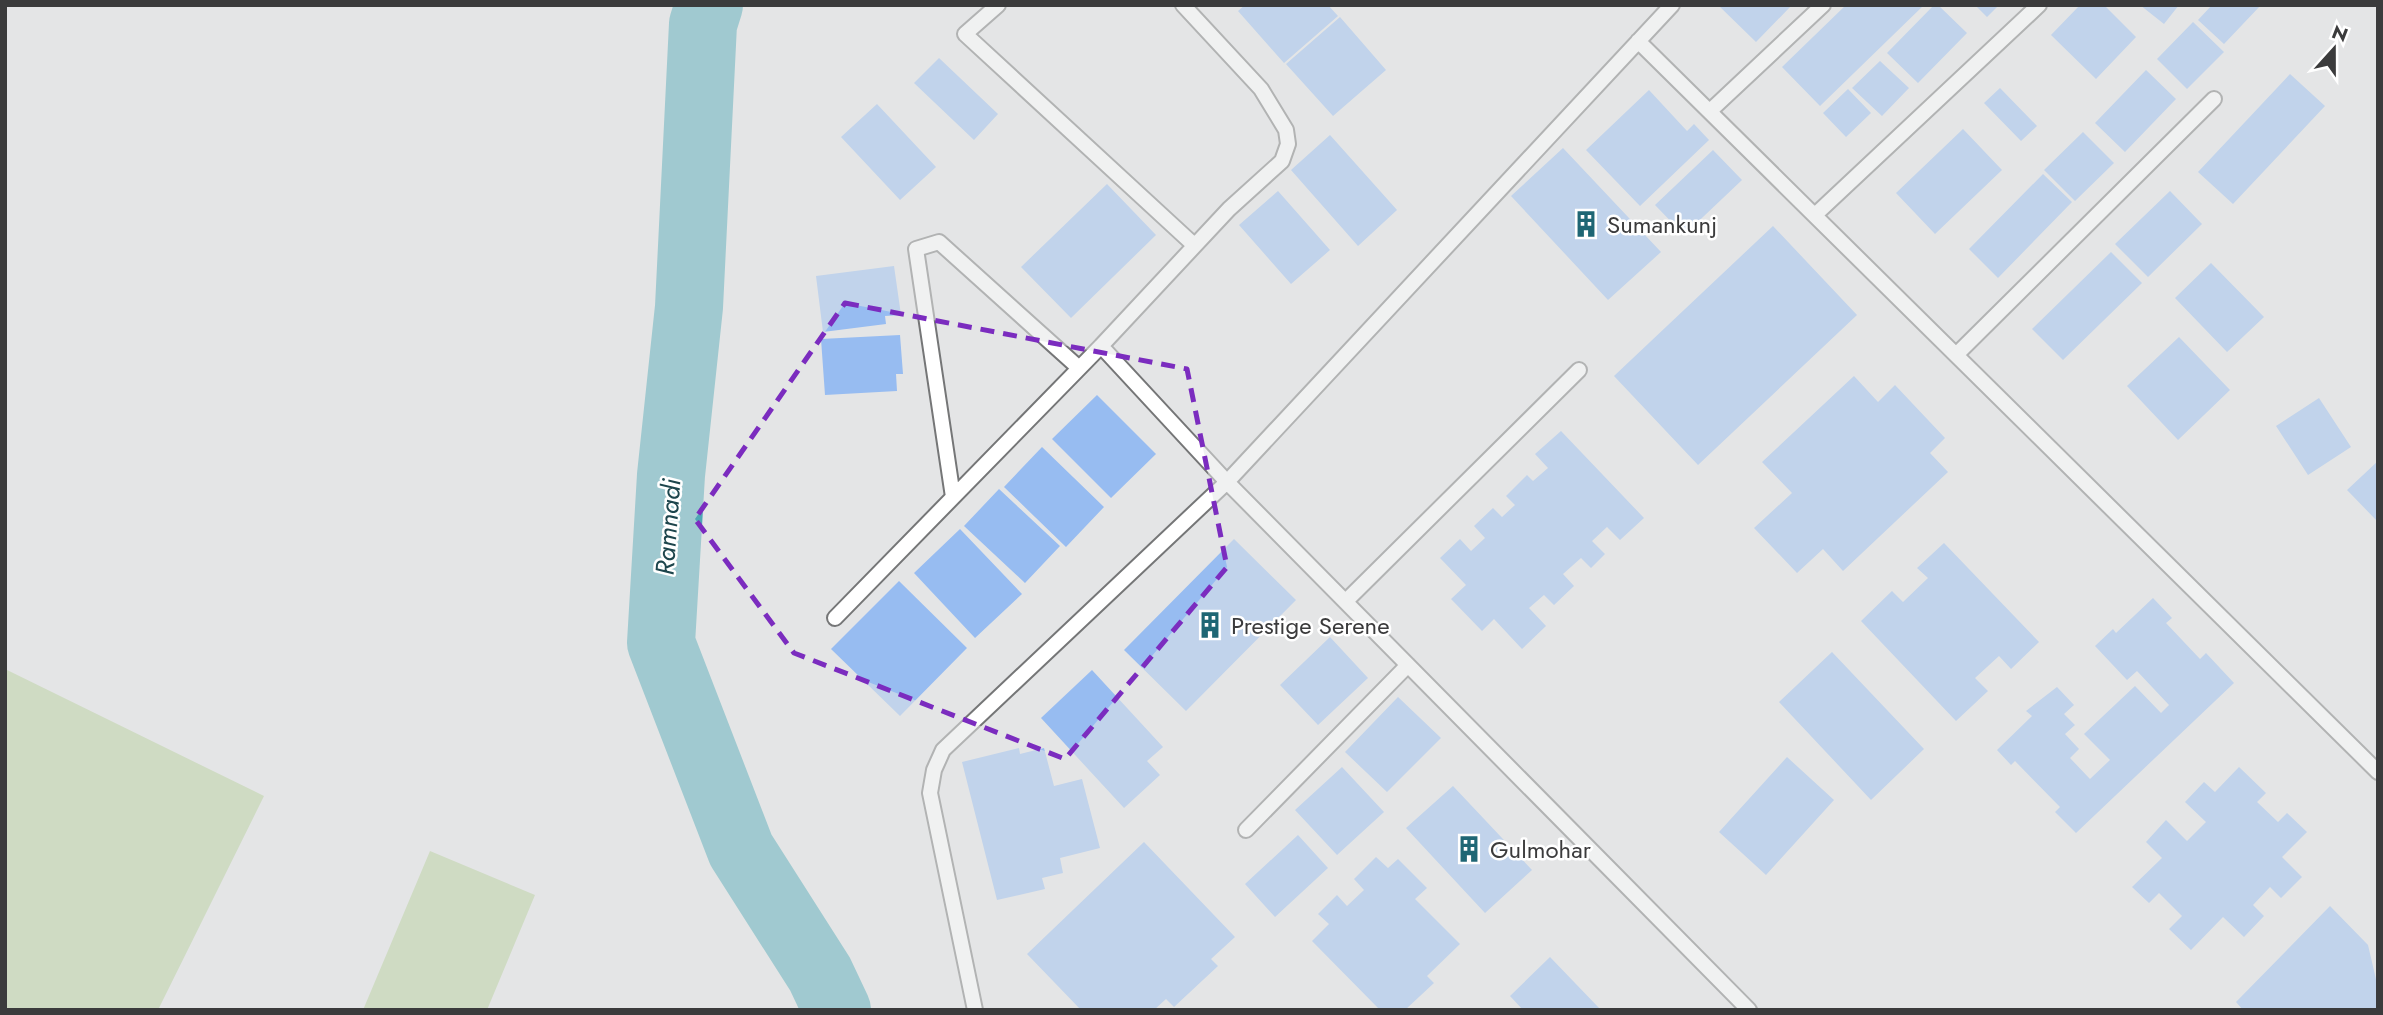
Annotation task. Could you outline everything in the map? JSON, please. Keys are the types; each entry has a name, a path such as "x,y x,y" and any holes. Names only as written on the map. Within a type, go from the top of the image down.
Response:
{"lane":[{"path":"998,5 965,34 1194,245"},
{"path":"835,618 1101,346 1194,245 1282,161 1287,144 1286,130 1261,89 1183,5"},
{"path":"975,1010 930,793 934,770 943,750 1227,482 1672,5"},
{"path":"1710,111 1823,5"},
{"path":"1815,215 2039,5"},
{"path":"1638,41 2378,772"},
{"path":"1956,355 2214,99"},
{"path":"953,497 916,249 939,242 1079,368"},
{"path":"1101,346 1227,482 1749,1010"},
{"path":"1346,601 1579,370"},
{"path":"1247,830 1408,665"}],"highlighted area":[{"path":"845,303 1187,369 1227,567 1065,759 794,653 695,519"}],"green space":[{"path":"5,669 264,796 158,1010 5,1010"},
{"path":"430,851 535,895 487,1010 363,1010"}],"building":[{"path":"1245,5 1328,5 1338,16 1284,63 1238,11"},
{"path":"1718,5 1792,5 1756,42"},
{"path":"1846,5 1924,5 1820,106 1782,67"},
{"path":"1934,5 1938,5 1967,33 1918,83 1887,53"},
{"path":"1975,5 1999,5 1987,17"},
{"path":"2080,5 2104,5 2136,37 2096,79 2051,35"},
{"path":"2140,5 2179,5 2164,24"},
{"path":"2212,5 2261,5 2224,44 2198,20"},
{"path":"1340,17 1386,70 1333,116 1286,64"},
{"path":"2193,22 2224,52 2187,89 2157,59"},
{"path":"939,58 998,114 974,140 914,83"},
{"path":"1880,61 1909,88 1882,116 1852,88"},
{"path":"2146,70 2176,99 2125,152 2095,123"},
{"path":"2290,74 2325,106 2233,204 2198,172"},
{"path":"2000,88 2037,126 2021,141 1984,103"},
{"path":"1848,89 1871,113 1846,137 1823,113"},
{"path":"1649,90 1687,131 1694,124 1709,140 1640,206 1586,150"},
{"path":"877,104 936,167 900,200 841,137"},
{"path":"1963,129 2002,170 1935,234 1896,193"},
{"path":"2083,132 2114,163 2075,201 2044,170"},
{"path":"1330,135 1397,210 1358,246 1291,170"},
{"name":"Sumankunj","path":"1563,148 1661,252 1608,300 1511,196"},
{"path":"1713,150 1742,180 1684,235 1655,205"},
{"path":"2043,174 2072,202 1998,278 1969,249"},
{"path":"1107,184 1156,235 1071,318 1021,267"},
{"path":"1278,191 1330,250 1291,284 1239,225"},
{"path":"2170,191 2202,224 2148,277 2115,244"},
{"path":"1773,226 1857,315 1698,465 1614,376"},
{"path":"2111,252 2142,283 2063,360 2032,329"},
{"path":"2211,263 2264,317 2227,352 2175,298"},
{"path":"894,266 901,315 885,316 886,324 823,332 816,276"},
{"path":"900,335 903,374 896,374 897,391 825,395 821,339"},
{"path":"2179,337 2230,390 2178,440 2127,386"},
{"path":"1854,376 1878,402 1895,385 1945,438 1930,453 1948,472 1843,571 1823,549 1797,573 1754,528 1792,493 1762,462"},
{"path":"1097,395 1156,454 1111,498 1052,439"},
{"path":"2319,398 2351,447 2308,475 2276,426"},
{"path":"1561,431 1644,518 1620,540 1607,527 1592,541 1605,554 1591,568 1581,558 1563,574 1574,586 1554,605 1544,595 1529,608 1546,626 1522,649 1494,619 1482,631 1451,599 1466,585 1440,558 1460,539 1471,551 1485,538 1474,526 1493,508 1502,517 1515,505 1506,496 1527,475 1533,481 1548,468 1535,454"},
{"path":"1042,447 1104,507 1066,547 1004,487"},
{"path":"2378,461 2378,522 2347,490"},
{"path":"999,489 1060,546 1025,583 964,526"},
{"path":"960,529 1022,594 975,638 914,573"},
{"name":"Prestige Serene","path":"1234,539 1296,600 1186,711 1124,650"},
{"path":"1944,543 2039,642 2011,669 1999,656 1975,678 1988,691 1956,721 1861,621 1892,591 1903,602 1928,578 1917,568"},
{"path":"899,581 967,648 900,716 831,649"},
{"path":"2153,598 2172,618 2166,623 2200,659 2206,653 2234,683 2076,833 2055,812 2060,807 2015,761 2011,765 1997,750 2032,716 2026,711 2057,687 2074,705 2064,714 2075,725 2065,734 2079,749 2070,758 2090,779 2110,760 2084,734 2135,686 2161,713 2169,705 2137,671 2127,680 2095,646 2113,629 2116,633"},
{"path":"1330,637 1368,678 1318,725 1280,685"},
{"path":"1832,652 1924,749 1871,800 1779,702"},
{"path":"1092,670 1163,747 1147,761 1160,775 1124,808 1041,718"},
{"path":"1398,697 1441,738 1387,792 1345,752"},
{"path":"1019,748 1020,754 1044,748 1054,786 1082,779 1100,848 1060,858 1063,873 1042,878 1045,889 997,900 962,762"},
{"path":"1787,757 1834,800 1766,875 1719,832"},
{"path":"1342,767 1384,812 1337,855 1295,810"},
{"path":"2239,767 2266,793 2257,802 2278,822 2287,813 2307,832 2282,857 2302,877 2281,898 2270,887 2253,905 2264,916 2244,937 2223,917 2191,950 2169,929 2182,916 2159,893 2149,903 2132,887 2162,858 2146,842 2166,820 2187,841 2206,822 2185,802 2204,782 2215,792"},
{"name":"Gulmohar","path":"1453,786 1532,870 1485,913 1406,828"},
{"path":"1298,835 1328,868 1275,917 1245,884"},
{"path":"1144,842 1235,937 1211,959 1218,966 1174,1007 1166,999 1154,1010 1081,1010 1027,954"},
{"path":"1376,857 1388,868 1398,859 1427,888 1415,899 1460,944 1427,976 1434,983 1405,1010 1380,1010 1312,941 1329,924 1318,914 1337,895 1347,906 1364,890 1354,879"},
{"path":"2330,906 2368,945 2378,988 2378,1010 2243,1010 2236,1002"},
{"path":"1550,957 1599,1010 1523,1010 1510,996"}],"waterway":[{"name":"Ramnadi","path":"709,5 703,24 689,307 671,475 661,643 741,850 820,974 837,1010"}],"place":[{"name":"Sumankunj","path":"1586,224"},
{"name":"Prestige Serene","path":"1210,625"},
{"name":"Gulmohar","path":"1469,849"}]}
